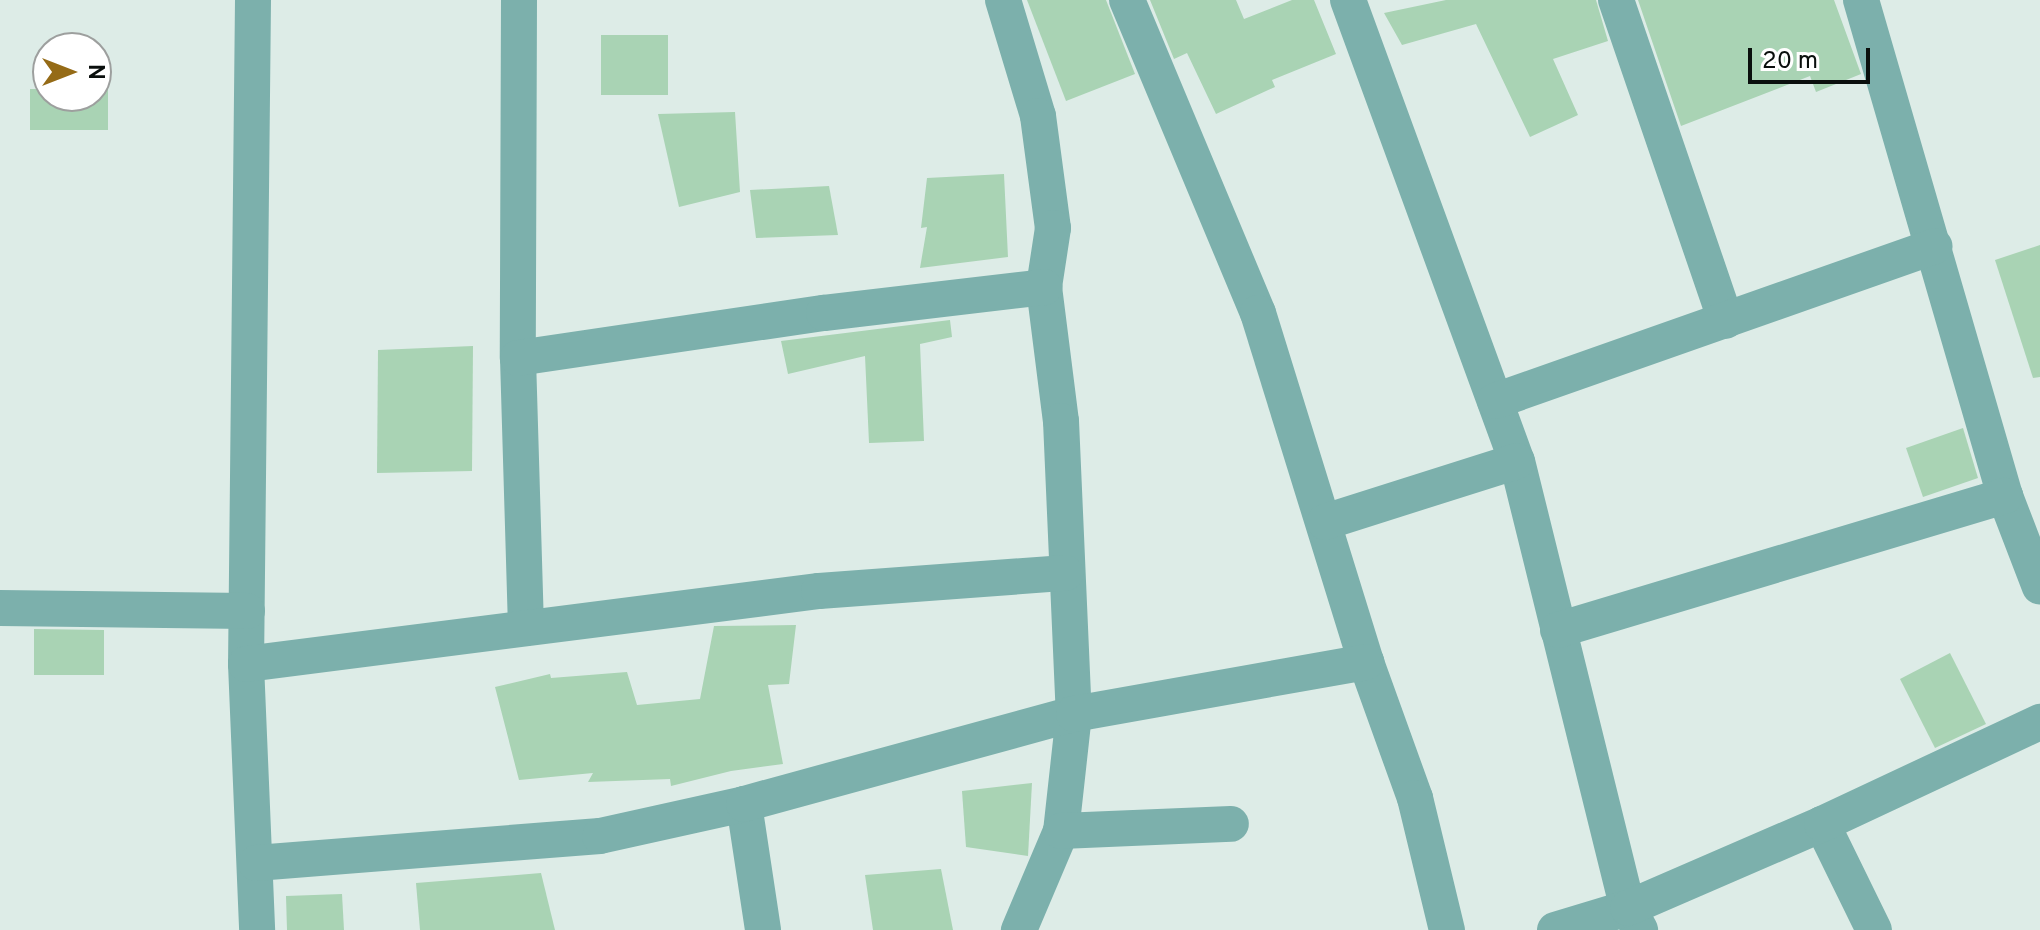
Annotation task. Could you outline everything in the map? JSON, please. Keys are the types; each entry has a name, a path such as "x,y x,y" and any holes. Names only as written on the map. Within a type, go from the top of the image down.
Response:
{"street":[{"path":"253,0 246,664 257,930"},
{"path":"519,0 518,358 526,628"},
{"path":"1003,0 1038,116 1053,228 1044,287 1061,421 1065,573 1074,714 1061,831 1019,930"},
{"path":"1127,0 1258,313 1366,662 1415,798 1447,930"},
{"path":"1348,0 1517,461 1634,919"},
{"path":"1616,0 1726,321"},
{"path":"1861,0 2005,496 2040,587"},
{"path":"1495,401 1934,246"},
{"path":"518,358 824,313 1044,287"},
{"path":"1325,522 1517,461"},
{"path":"1558,630 2005,496"},
{"path":"246,664 819,591 1065,573"},
{"path":"0,608 247,611"},
{"path":"256,863 600,836 744,804 1074,714 1366,662"},
{"path":"1555,930 1634,919 1822,824 2040,722"},
{"path":"744,804 763,930"},
{"path":"1061,831 1231,824"},
{"path":"1822,824 1874,930"}],"building":[{"path":"1027,0 1106,0 1135,74 1066,101"},
{"path":"1150,0 1236,0 1244,19 1292,0 1314,0 1336,54 1272,80 1275,87 1216,114 1187,53 1174,59"},
{"path":"1446,0 1596,0 1608,41 1553,59 1578,115 1530,137 1476,24 1402,45 1384,13"},
{"path":"1638,0 1834,0 1861,74 1816,92 1810,76 1681,126"},
{"path":"601,35 668,35 668,95 601,95"},
{"path":"30,89 32,112 108,112 108,130 30,130"},
{"path":"735,112 740,192 679,207 658,114"},
{"path":"1004,174 1008,257 920,268 927,227 921,228 927,178"},
{"path":"829,186 838,235 756,238 750,190"},
{"path":"2040,245 2040,377 2033,378 1995,260"},
{"path":"950,320 952,337 920,344 924,441 869,443 865,356 788,374 781,341"},
{"path":"473,346 472,471 377,473 378,350"},
{"path":"1963,428 1978,478 1923,497 1906,448"},
{"path":"796,625 789,684 768,685 783,764 731,771 671,786 670,779 588,782 593,773 519,780 495,687 550,674 551,678 627,672 637,705 700,699 714,626"},
{"path":"34,629 104,630 104,675 34,675"},
{"path":"1950,653 1986,724 1935,748 1900,679"},
{"path":"1032,783 1028,856 966,847 962,791"},
{"path":"941,869 953,930 873,930 865,875"},
{"path":"541,873 555,930 420,930 416,883"},
{"path":"342,894 344,930 287,930 286,896"}]}
